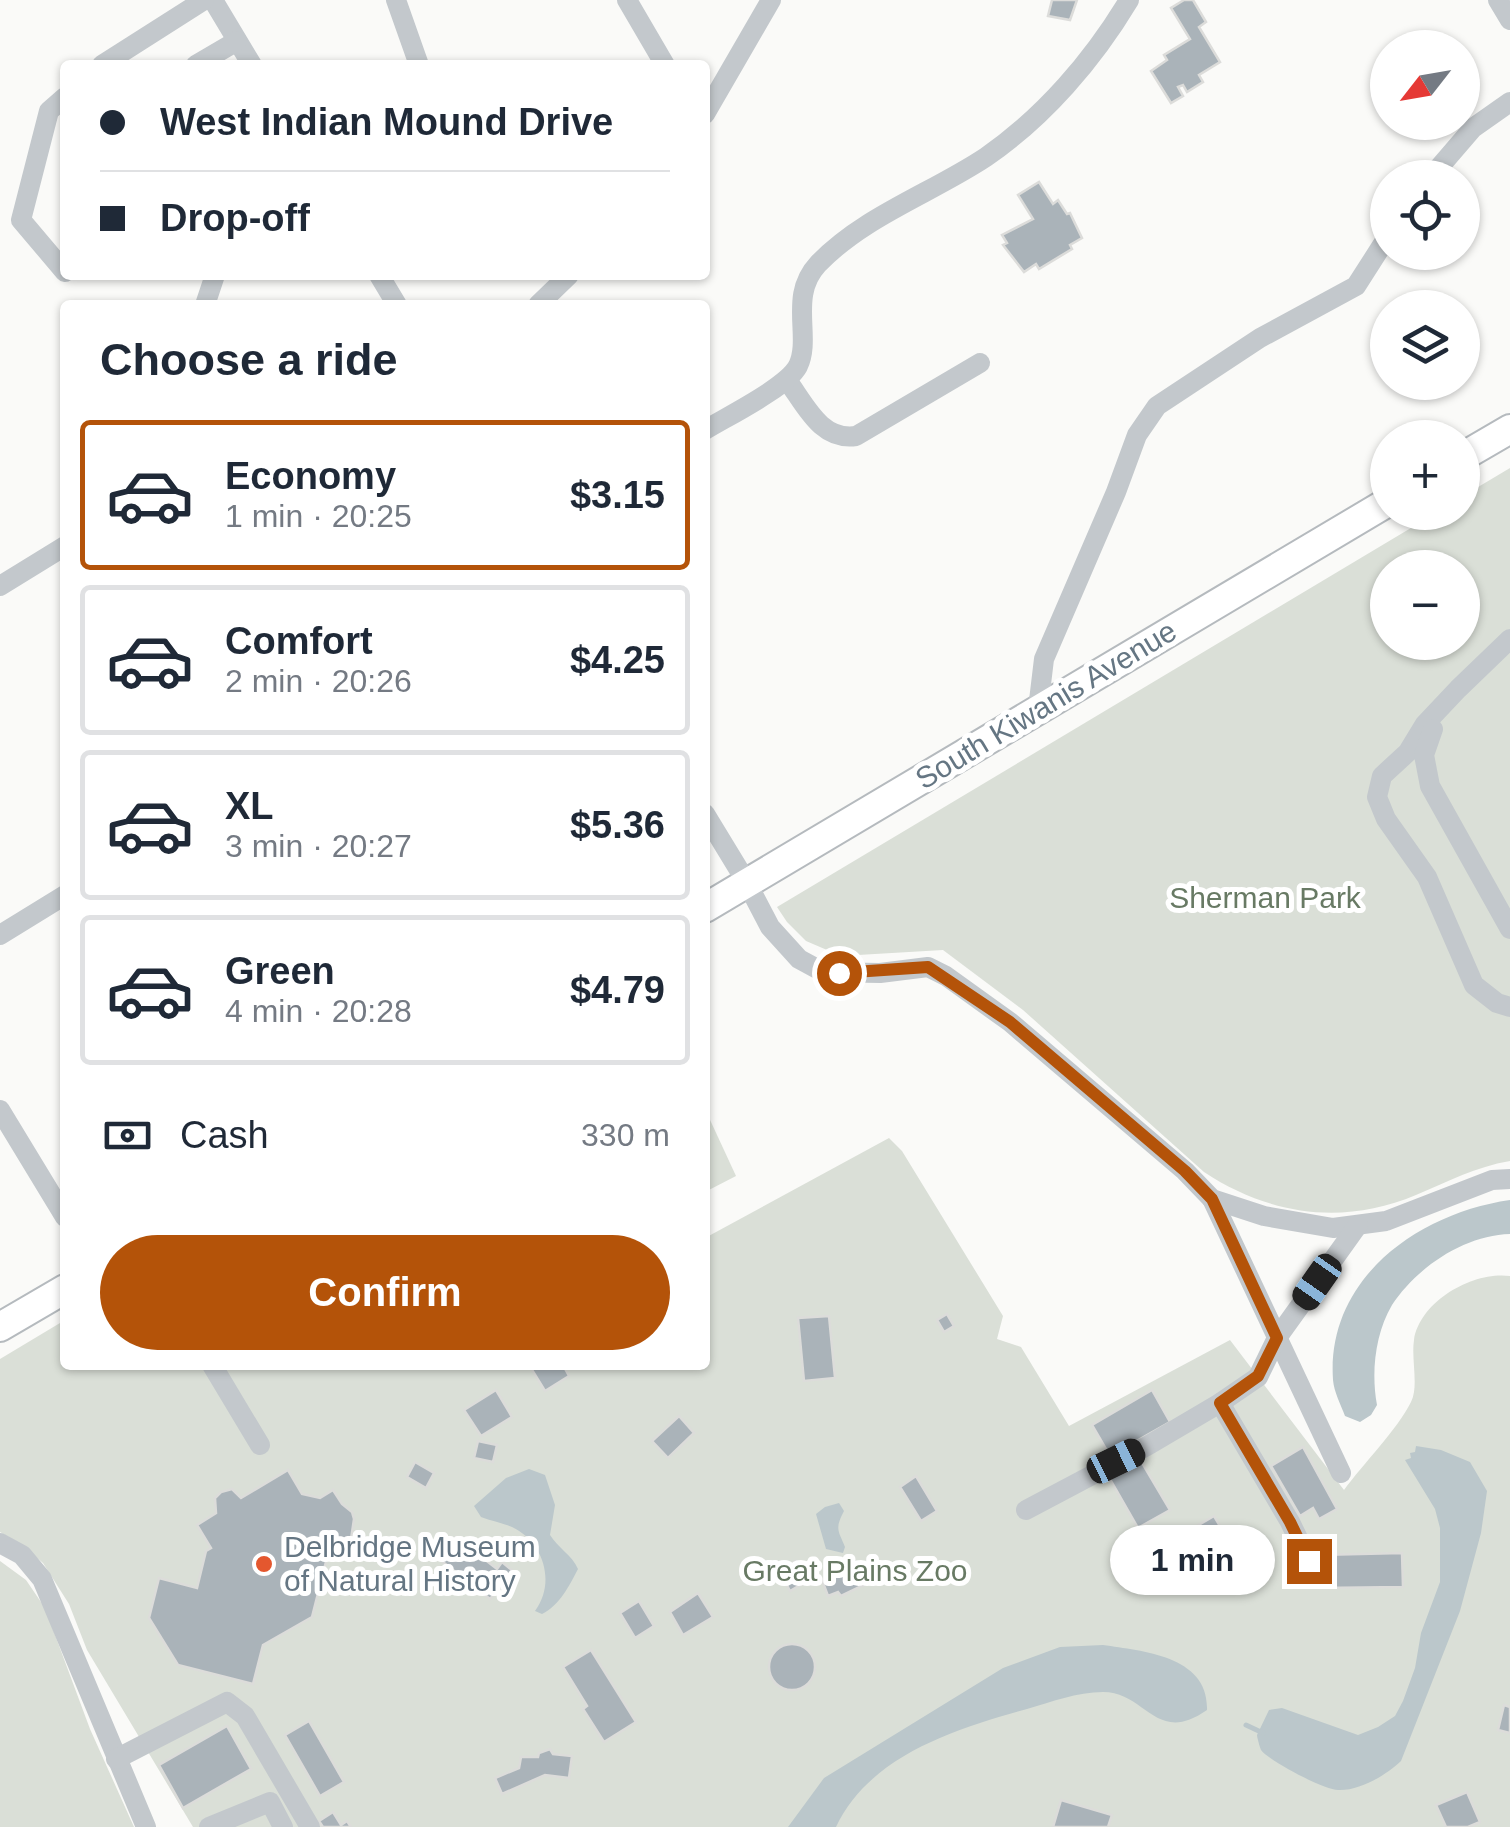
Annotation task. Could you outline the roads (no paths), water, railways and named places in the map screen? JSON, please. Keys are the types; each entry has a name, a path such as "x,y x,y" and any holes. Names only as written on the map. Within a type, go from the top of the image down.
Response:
{"main road":[{"path":"1480,447 1510,429"},
{"name":"South Kiwanis Avenue","path":"710,905 1370,513"},
{"path":"0,1327 60,1291"}],"street":[{"path":"110,60 204,0"},
{"path":"213,0 249,60"},
{"path":"396,0 416,60"},
{"path":"627,0 662,60"},
{"path":"710,105 772,0"},
{"path":"710,427 787,380 800,359 805,284 818,264 872,224 986,156 1035,117 1102,42 1129,0"},
{"path":"1498,0 1510,20"},
{"path":"205,60 238,41"},
{"path":"60,101 49,111 21,220 60,266"},
{"path":"1445,160 1473,128 1510,102"},
{"path":"1038,710 1044,659 1137,435 1157,406 1260,338 1356,286 1370,264"},
{"path":"543,300 565,280"},
{"path":"787,380 816,421 842,438 856,436 980,363"},
{"path":"0,586 60,549"},
{"path":"1510,639 1425,724 1408,752 1382,776 1378,796 1386,819 1427,877 1474,985 1510,1008"},
{"path":"1434,718 1424,755 1430,786 1510,929"},
{"path":"710,822 770,928 800,959 823,972 928,967 976,996 1171,1159 1212,1199 1340,1473"},
{"path":"0,935 60,898"},
{"path":"0,1110 60,1210"},
{"path":"1212,1199 1264,1216 1333,1228 1386,1222 1492,1180 1510,1179"},
{"path":"1026,1510 1220,1403 1258,1376 1277,1338 1358,1225"},
{"path":"215,1370 260,1445"},
{"path":"1220,1403 1309,1561"},
{"path":"0,1543 22,1556 42,1580 146,1827"},
{"path":"116,1759 228,1702 245,1716 310,1827"},
{"path":"209,1827 270,1802 283,1827"}],"waterway":[{"path":"1246,1725 1263,1733"}],"place":[{"name":"Delbridge Museum of Natural History","path":"264,1564"}],"park label":[{"name":"Sherman Park","path":"1265,898"},
{"name":"Great Plains Zoo","path":"855,1571"}]}
